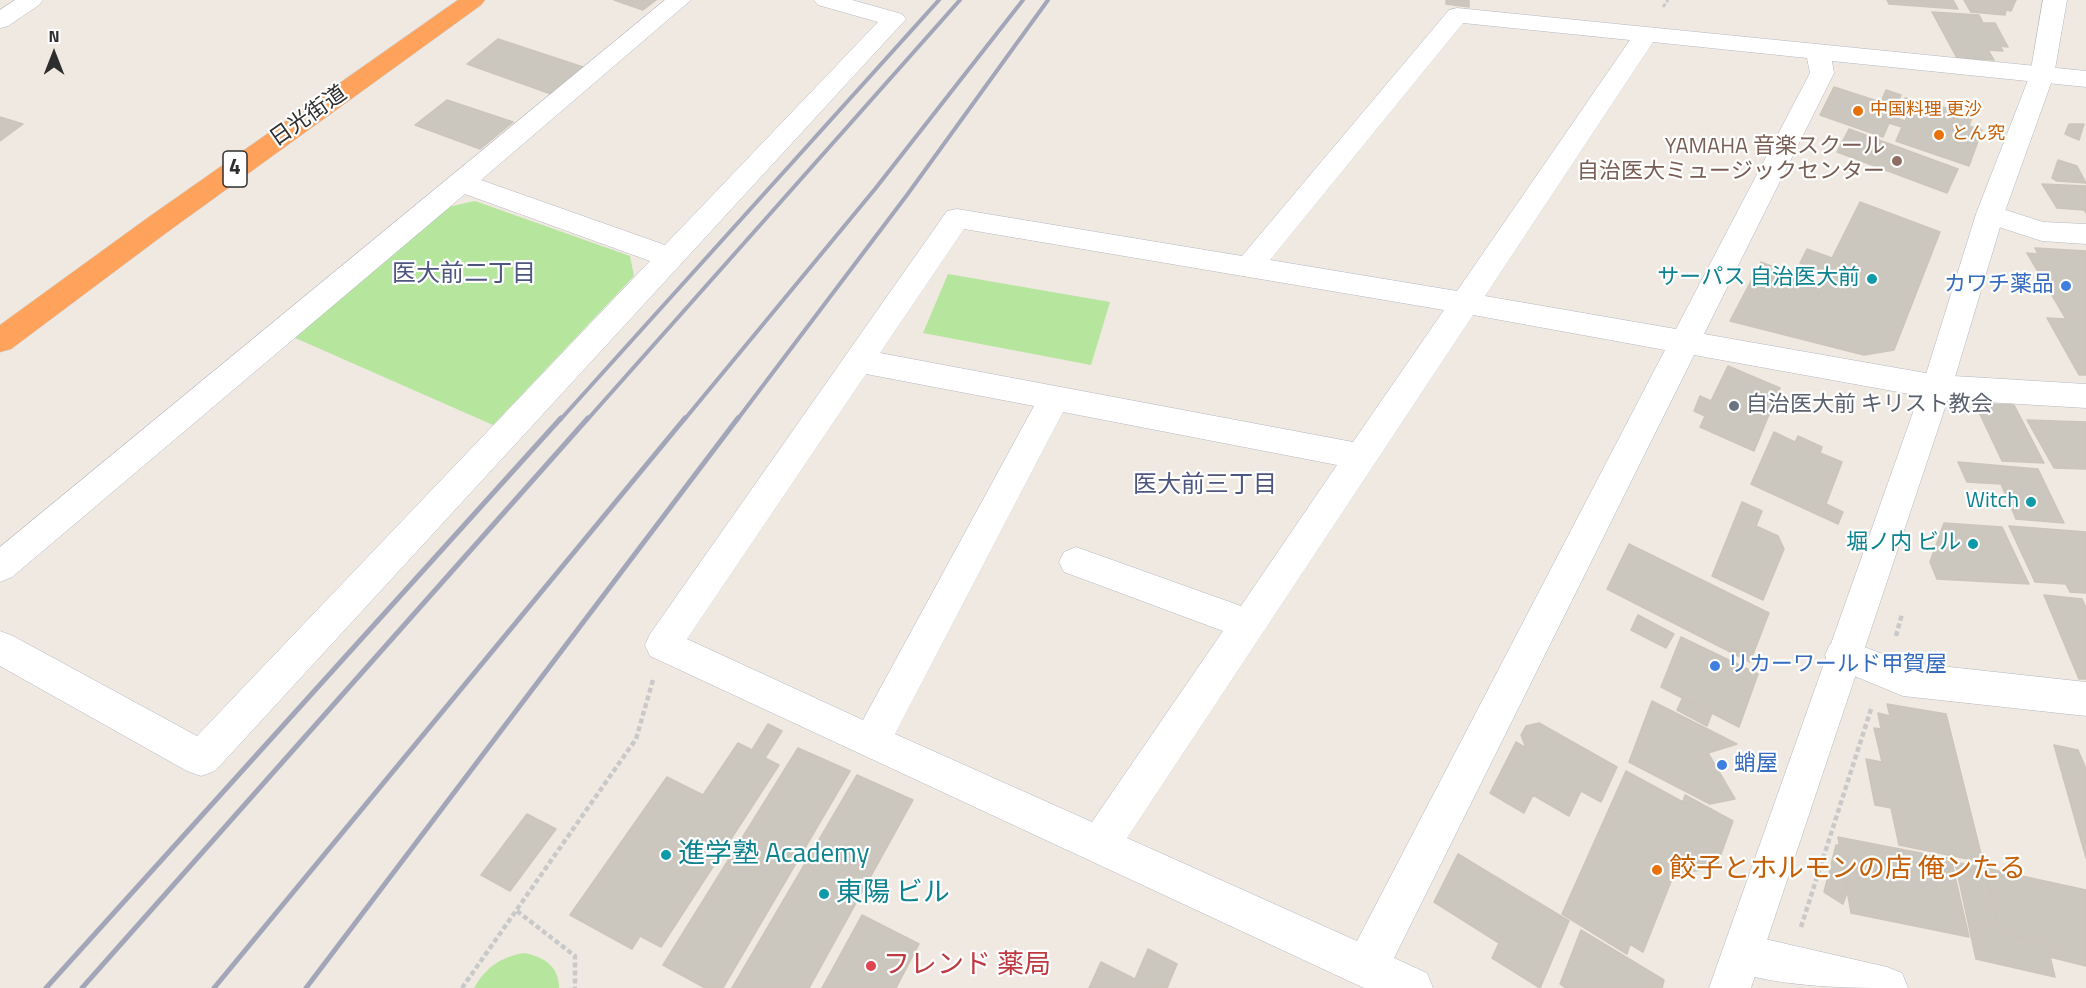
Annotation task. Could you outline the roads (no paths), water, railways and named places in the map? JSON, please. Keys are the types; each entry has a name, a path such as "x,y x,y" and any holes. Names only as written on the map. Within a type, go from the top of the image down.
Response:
{"highway":[{"name":"日光街道","path":"0,341 165,219 473,0"}],"street":[{"path":"0,21 31,0"},
{"path":"0,567 679,0"},
{"path":"0,647 201,758 894,19 826,0"},
{"path":"1887,988 1736,972 1937,387 1990,214 2042,75 2055,0"},
{"path":"1249,267 1457,15 2086,79"},
{"path":"1099,846 1647,33"},
{"path":"1367,966 1822,73 1818,51"},
{"path":"460,182 670,258"},
{"path":"1990,214 2042,231 2086,234"},
{"path":"1412,988 663,645 957,218 1465,303 1937,387 2086,396"},
{"path":"859,361 1362,457"},
{"path":"871,742 1055,397"},
{"path":"1076,562 1250,625"},
{"path":"1843,656 1903,679 2086,699"}],"railway":[{"path":"560,420 939,0"},
{"path":"587,420 960,0"},
{"path":"684,420 875,189 1023,0"},
{"path":"737,420 907,195 1048,0"},
{"path":"46,988 561,418"},
{"path":"82,988 588,418"},
{"path":"214,988 685,418"},
{"path":"306,988 738,418"}],"place":[{"name":"中国料理 更沙","path":"1858,111"},
{"name":"とん究","path":"1939,135"},
{"name":"YAMAHA 音楽スクール 自治医大ミュージックセンター","path":"1897,161"},
{"name":"サーパス 自治医大前","path":"1872,279"},
{"name":"カワチ薬品","path":"2066,286"},
{"name":"自治医大前 キリスト教会","path":"1734,406"},
{"name":"Witch","path":"2031,502"},
{"name":"堀ノ内 ビル","path":"1973,544"},
{"name":"リカーワールド甲賀屋","path":"1715,666"},
{"name":"蛸屋","path":"1722,765"},
{"name":"進学塾 Academy","path":"666,855"},
{"name":"餃子とホルモンの店 俺ンたる","path":"1657,870"},
{"name":"東陽 ビル","path":"824,894"},
{"name":"フレンド 薬局","path":"871,966"}],"district":[{"name":"医大前二丁目","path":"464,275"},
{"name":"医大前三丁目","path":"1205,486"}]}
